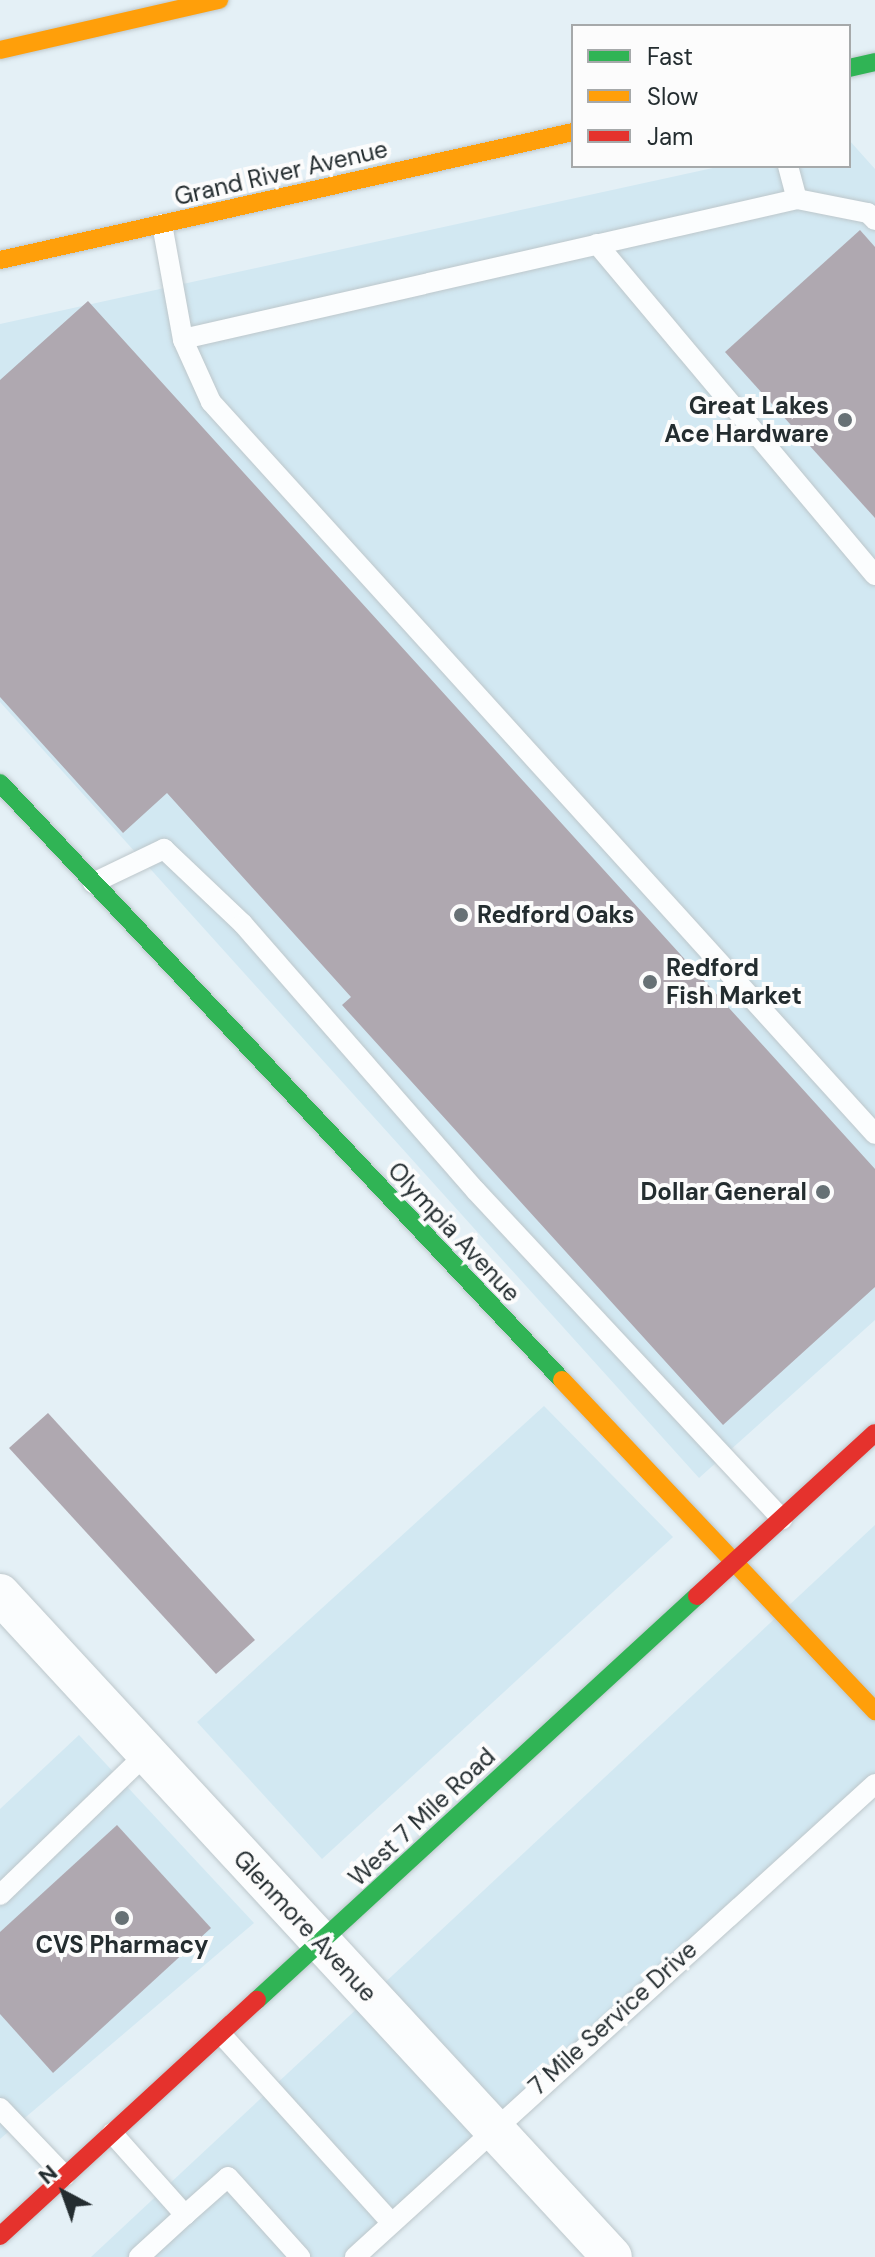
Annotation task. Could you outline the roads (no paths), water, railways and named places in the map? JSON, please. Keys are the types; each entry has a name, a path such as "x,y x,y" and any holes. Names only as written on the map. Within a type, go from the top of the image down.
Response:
{"main road":[{"path":"0,50 219,0"},
{"path":"851,68 875,62"},
{"name":"Grand River Avenue","path":"0,260 571,132"},
{"name":"Olympia Avenue","path":"0,783 733,1564 875,1711"},
{"name":"West 7 Mile Road","path":"0,2236 875,1433"}],"street":[{"name":"Glenmore Avenue","path":"0,1594 148,1752 319,1944 612,2257"}],"lane":[{"path":"789,168 797,199"},
{"path":"183,339 797,199 868,213 875,220"},
{"path":"162,224 183,339 211,402 875,1134"},
{"path":"597,244 875,575"},
{"path":"93,883 164,849 243,924 539,1261 782,1519"},
{"path":"0,1895 148,1752"},
{"name":"7 Mile Service Drive","path":"355,2257 490,2126 875,1784"},
{"path":"221,2034 388,2219"},
{"path":"0,2108 65,2176"},
{"path":"347,2257 490,2126"},
{"path":"112,2133 185,2215"},
{"path":"139,2257 228,2177 300,2257"}],"place":[{"name":"Great Lakes Ace Hardware","path":"845,420"},
{"name":"Redford Oaks","path":"461,915"},
{"name":"Redford Fish Market","path":"650,982"},
{"name":"Dollar General","path":"823,1192"},
{"name":"CVS Pharmacy","path":"122,1918"}]}
